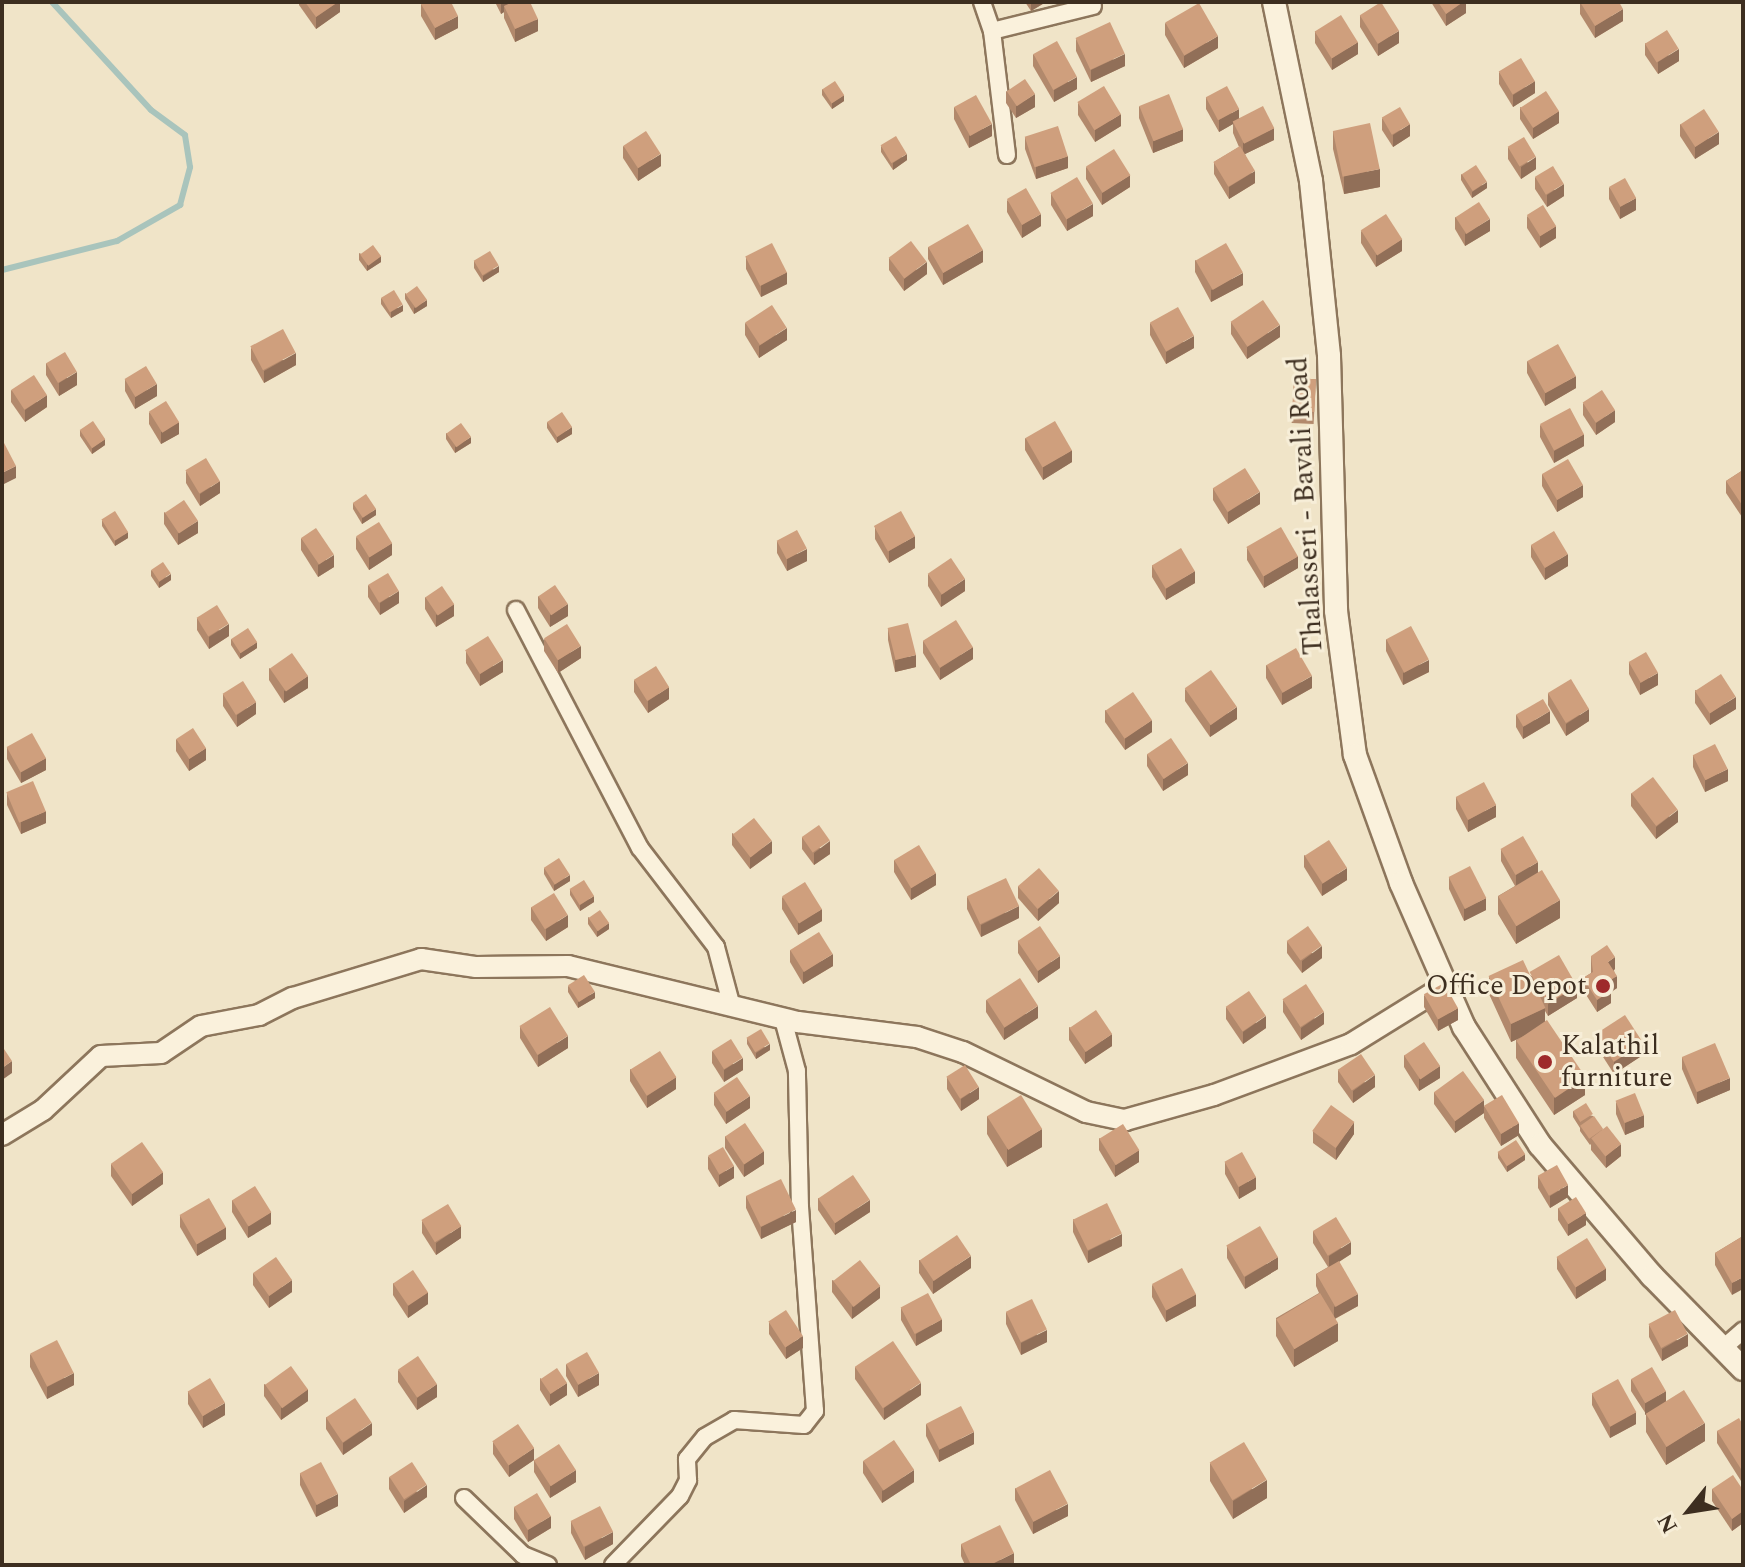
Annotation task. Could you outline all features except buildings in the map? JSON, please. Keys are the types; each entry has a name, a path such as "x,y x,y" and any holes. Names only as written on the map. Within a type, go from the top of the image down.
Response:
{"main road":[{"name":"Thalasseri - Bavali Road","path":"1274,2 1313,195 1329,356 1336,611 1355,755 1401,883 1464,1027 1540,1145 1652,1276 1743,1369"}],"street":[{"path":"982,2 992,31 1007,155"},
{"path":"992,31 1093,6"},
{"path":"516,610 640,848 716,947 732,1007"},
{"path":"2,1135 43,1110 101,1056 161,1053 201,1026 259,1015 293,998 421,959 476,967 568,966 783,1019 917,1037 963,1052 1086,1112 1125,1120 1214,1095 1351,1044 1446,985"},
{"path":"613,1565 680,1496 688,1480 687,1459 705,1437 734,1420 804,1425 815,1411 800,1208 797,1071 783,1019"},
{"path":"1722,1349 1743,1331"},
{"path":"464,1498 523,1555 548,1565"}],"waterway":[{"path":"2,270 117,241 180,205 190,167 185,135 151,110 52,2"}],"place":[{"name":"Office Depot","path":"1603,986"},
{"name":"Kalathil furniture","path":"1545,1062"}]}
